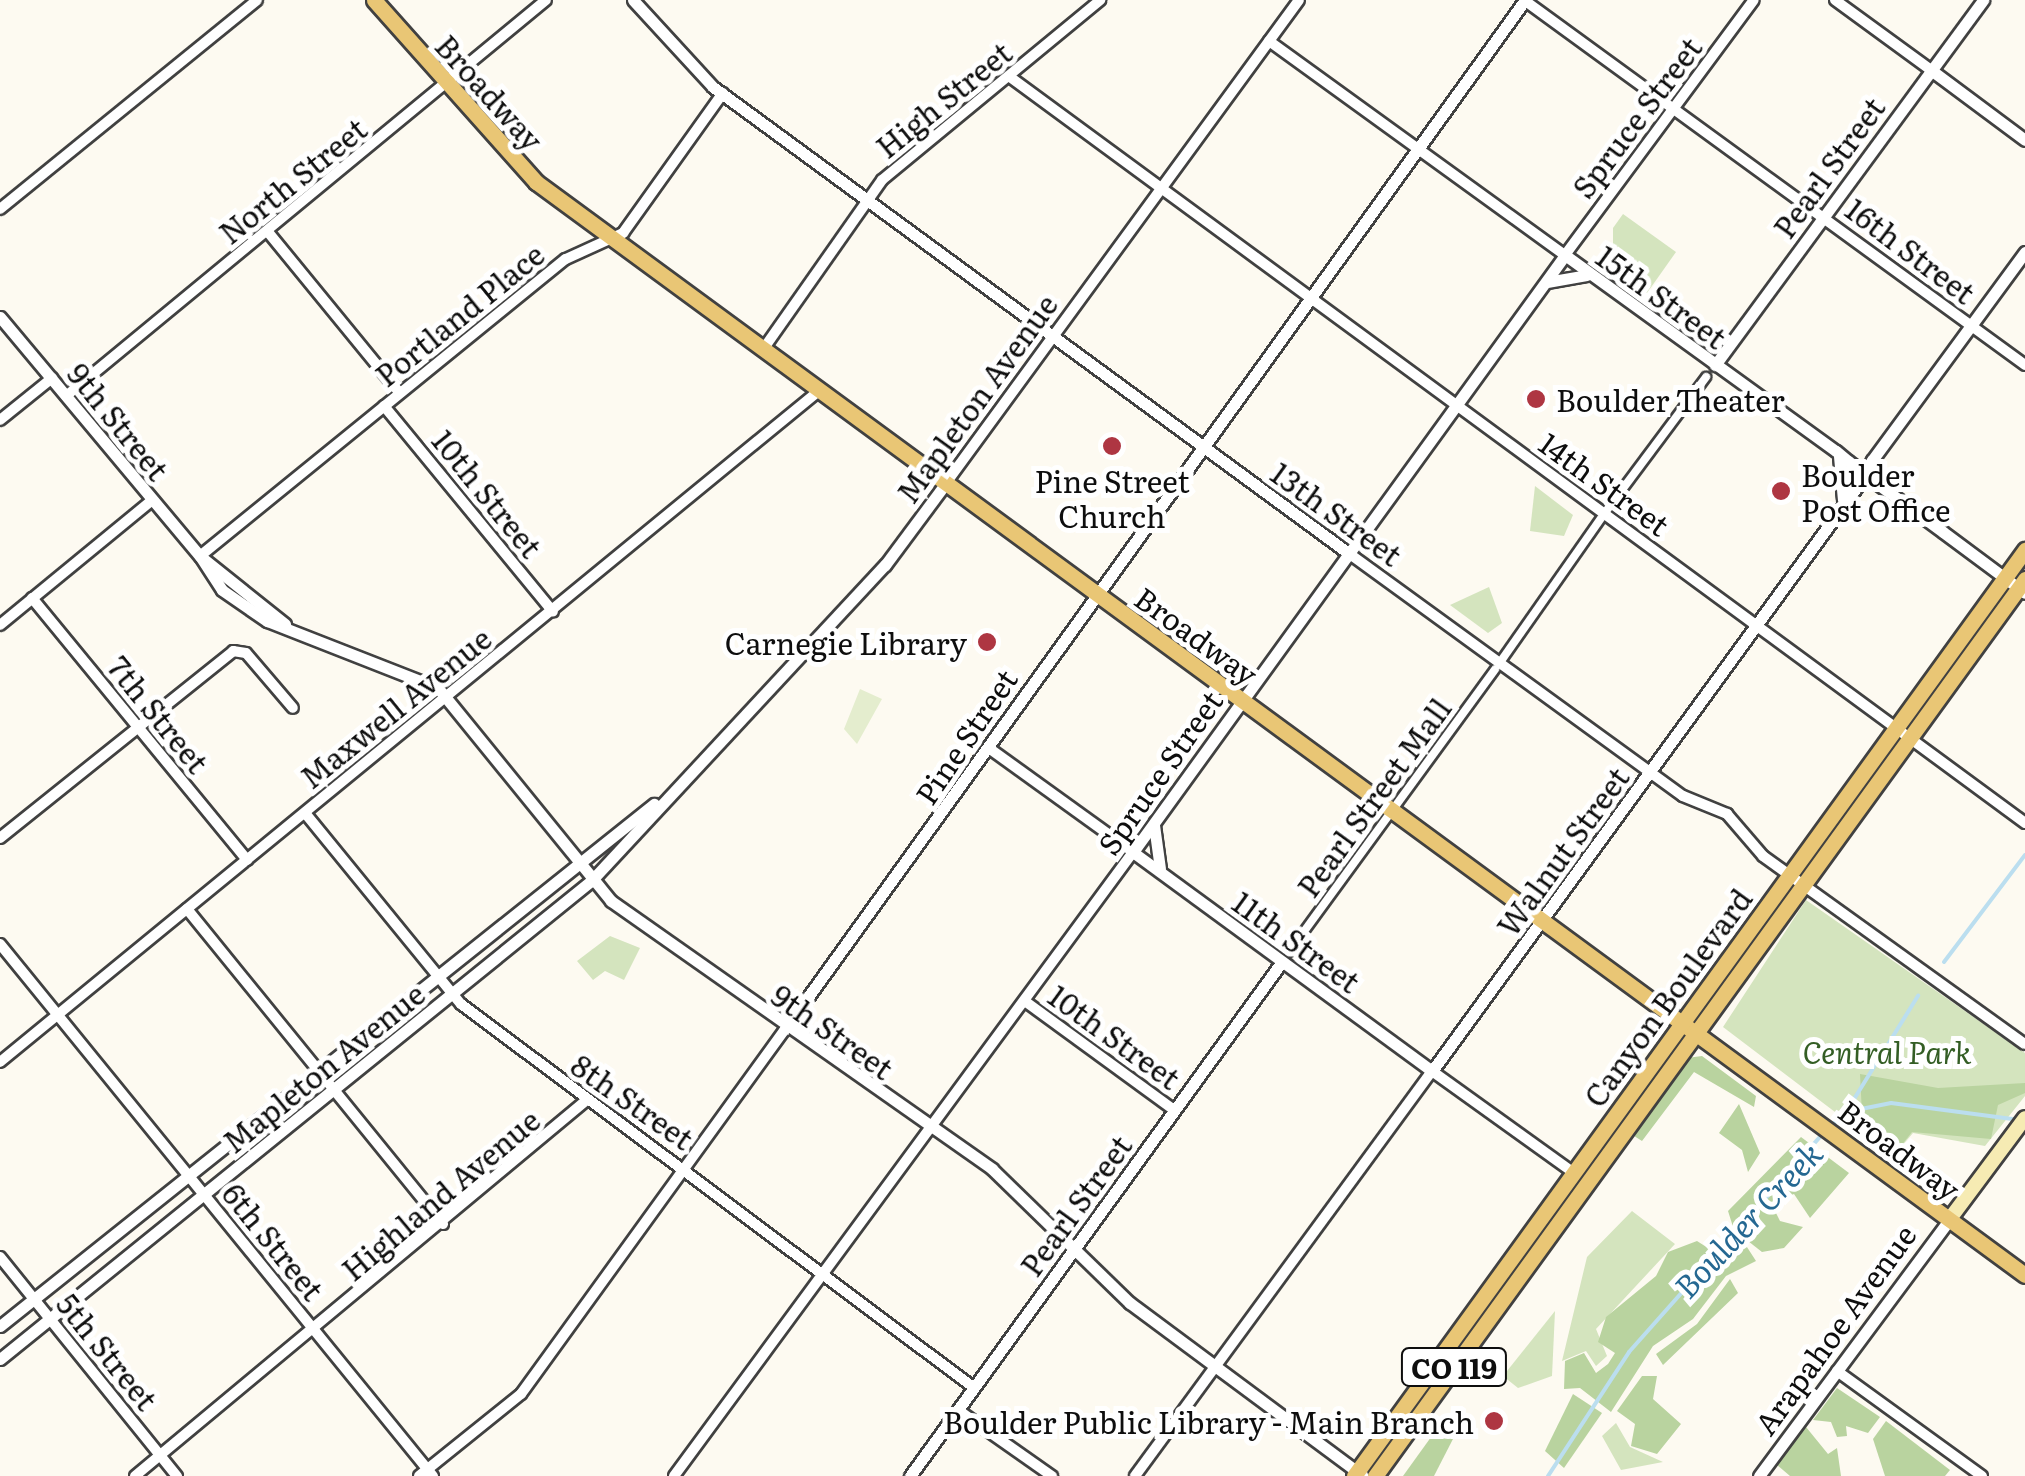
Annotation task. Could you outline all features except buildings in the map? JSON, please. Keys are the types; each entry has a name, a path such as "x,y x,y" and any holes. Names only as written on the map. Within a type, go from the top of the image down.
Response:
{"main road":[{"name":"Broadway","path":"374,0 512,162 2025,1276"},
{"name":"Canyon Boulevard","path":"1359,1474 1790,875 2018,585 2025,550"},
{"name":"Canyon Boulevard","path":"1375,1476 1805,885 1902,732"},
{"name":"Arapahoe Avenue","path":"1949,1220 2025,1118"}],"street":[{"path":"0,209 257,0"},
{"name":"North Street","path":"66,396 546,0"},
{"name":"13th Street","path":"633,0 723,93 1649,772 1727,814 1790,875 2025,1044"},
{"name":"High Street","path":"764,348 869,200 1100,0"},
{"name":"Mapleton Avenue","path":"0,1360 591,882 662,799 885,565 1299,0"},
{"name":"16th Street","path":"1525,0 2025,365"},
{"name":"Pine Street","path":"427,1474 521,1394 990,749 1096,594 1525,0"},
{"name":"Spruce Street","path":"674,1476 1026,1002 1241,700 1352,556 1537,292 1754,0"},
{"path":"1835,0 2025,140"},
{"name":"Pearl Street","path":"1715,365 1983,0"},
{"name":"15th Street","path":"1269,41 2018,585"},
{"name":"14th Street","path":"1010,77 2025,823"},
{"path":"615,238 723,93"},
{"path":"268,232 400,393"},
{"name":"Portland Place","path":"200,556 566,259 615,238"},
{"name":"Walnut Street","path":"1135,1476 1542,922 2025,252"},
{"path":"1537,292 1564,273 1594,277"},
{"name":"9th Street","path":"0,317 200,556 288,627 448,697 591,882 785,1029 992,1169 1122,1296 1359,1474"},
{"path":"1501,661 1706,377"},
{"path":"0,420 52,378"},
{"name":"Maxwell Avenue","path":"0,1062 820,390"},
{"name":"10th Street","path":"384,406 552,612"},
{"path":"1836,452 1848,482 1840,508"},
{"path":"0,625 152,500"},
{"name":"7th Street","path":"32,598 246,860"},
{"path":"0,838 233,651 246,653 292,708"},
{"name":"Pearl Street Mall","path":"1285,958 1494,669"},
{"name":"11th Street","path":"990,749 1285,958 1574,1173"},
{"name":"Mapleton Avenue","path":"0,1326 576,861 662,799"},
{"name":"8th Street","path":"305,813 452,994 974,1387"},
{"path":"1155,820 1151,851 1170,879"},
{"path":"187,909 443,1224"},
{"name":"6th Street","path":"0,944 427,1474"},
{"name":"Pearl Street","path":"910,1476 1285,958"},
{"name":"10th Street","path":"1026,1002 1174,1110"},
{"path":"1412,1056 1437,1057 1452,1045"},
{"name":"Highland Avenue","path":"135,1476 443,1224 588,1099"},
{"name":"Arapahoe Avenue","path":"1759,1476 1949,1220"},
{"name":"5th Street","path":"0,1258 177,1476"},
{"path":"1838,1371 1982,1476"},
{"path":"958,1410 1052,1476"}],"green space":[{"path":"1623,214 1676,252 1647,293 1613,268 1613,228"},
{"path":"1535,486 1573,515 1564,536 1530,531"},
{"path":"1489,587 1502,623 1488,633 1450,605"},
{"path":"860,689 882,699 857,744 844,729"},
{"name":"Central Park","path":"1806,900 2025,1053 2025,1096 1985,1146 1913,1133 1893,1156 1723,1027"},
{"path":"610,936 640,948 624,980 605,971 593,980 577,961"},
{"path":"1702,1056 1756,1096 1754,1107 1694,1072 1642,1141 1631,1134 1687,1058"},
{"path":"1860,1074 1938,1088 2025,1083 2025,1093 1998,1105 1991,1139 1912,1132 1893,1156 1863,1134"},
{"path":"1739,1104 1760,1153 1748,1172 1742,1150 1719,1133"},
{"path":"1801,1137 1849,1173 1810,1218 1794,1194 1771,1203 1780,1221 1803,1227 1784,1248 1762,1252 1734,1230 1728,1211"},
{"path":"1632,1211 1675,1244 1596,1329 1607,1356 1596,1366 1586,1351 1562,1361 1587,1257"},
{"path":"1697,1241 1722,1257 1745,1244 1756,1261 1726,1276 1693,1319 1653,1346 1611,1412 1580,1388 1564,1389 1565,1361 1584,1353 1596,1373 1608,1364 1615,1353 1598,1342 1606,1317 1656,1276 1668,1252"},
{"path":"1730,1279 1738,1293 1663,1365 1656,1354 1697,1324"},
{"path":"1555,1311 1552,1376 1518,1388 1503,1376"},
{"path":"1642,1376 1657,1376 1653,1399 1681,1424 1657,1454 1631,1446 1635,1424 1617,1411"},
{"path":"1837,1388 1880,1417 1868,1433 1846,1426 1847,1436 1837,1437 1831,1422 1813,1420"},
{"path":"1573,1394 1602,1413 1564,1468 1545,1451"},
{"path":"1886,1421 1950,1470 1945,1476 1885,1476 1873,1439"},
{"path":"1616,1423 1630,1447 1663,1462 1621,1470 1602,1436"},
{"path":"1439,1426 1454,1437 1434,1476 1403,1476"},
{"path":"1806,1427 1828,1454 1837,1448 1841,1476 1790,1476 1777,1465"}],"waterway":[{"path":"1944,962 2025,855"},
{"path":"1846,1112 1918,996"},
{"name":"Boulder Creek","path":"1832,1125 1846,1112 1891,1103 2020,1120"},
{"name":"Boulder Creek","path":"1548,1476 1629,1352 1822,1135"}],"place":[{"name":"Boulder Theater","path":"1536,399"},
{"name":"Pine Street Church","path":"1112,446"},
{"name":"Boulder Post Office","path":"1781,491"},
{"name":"Carnegie Library","path":"987,642"},
{"name":"Boulder Public Library - Main Branch","path":"1494,1421"}]}
